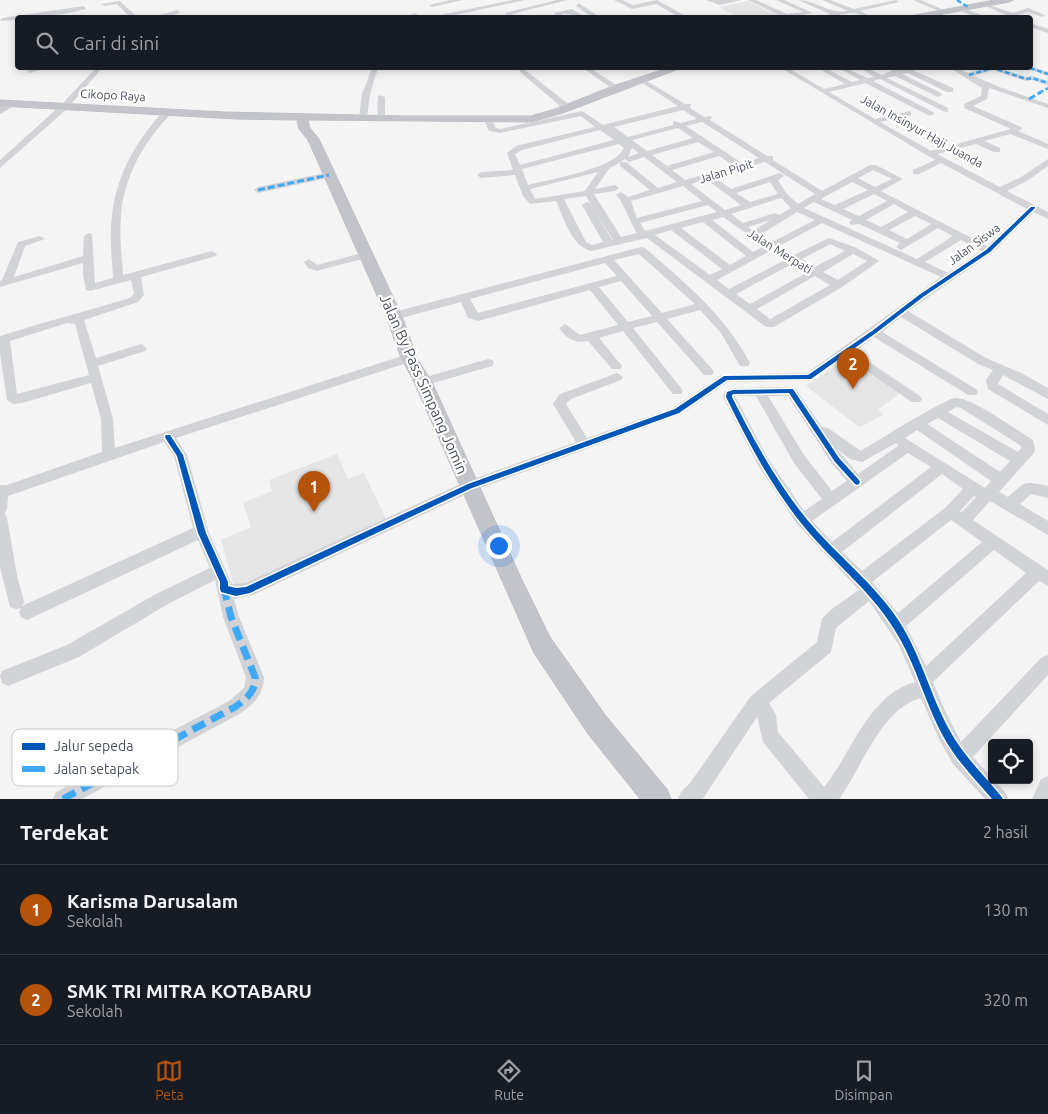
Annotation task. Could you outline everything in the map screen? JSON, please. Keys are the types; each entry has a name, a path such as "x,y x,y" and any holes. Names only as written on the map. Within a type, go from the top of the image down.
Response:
{"highway":[{"path":"918,15 1009,0"},
{"path":"309,125 363,118 531,119 568,108 617,88 670,70"},
{"name":"Cikopo Raya","path":"6,104 225,115 309,125"},
{"name":"Cikopo Raya","path":"225,115 309,125"},
{"path":"309,125 325,121 402,119"},
{"name":"Jalan By Pass Simpang Jomin","path":"309,125 329,175 394,316 409,358 423,382 515,589 542,645 597,725 657,799"}],"main road":[{"path":"0,111 6,104"}],"street":[{"path":"104,4 128,0"},
{"path":"432,5 444,1 460,0 472,9"},
{"path":"486,0 510,15 551,1 566,0"},
{"path":"444,15 519,0 530,8"},
{"path":"569,0 593,15"},
{"path":"617,0 632,7 655,1 681,15"},
{"path":"709,0 719,3 735,0"},
{"path":"750,0 784,15"},
{"path":"779,0 809,12 825,15"},
{"path":"801,0 837,15 893,1"},
{"path":"825,0 864,15"},
{"path":"868,0 882,5"},
{"path":"916,0 943,11"},
{"path":"957,0 964,8 979,15"},
{"path":"444,1 459,12"},
{"path":"118,2 132,15"},
{"path":"855,3 869,8"},
{"path":"985,4 1014,15"},
{"path":"36,15 84,8"},
{"path":"1019,15 1028,10 1046,25"},
{"path":"558,15 557,14 570,11 578,15"},
{"path":"854,11 861,15"},
{"path":"166,15 178,12"},
{"path":"792,15 809,12"},
{"path":"2,20 15,18"},
{"path":"1033,21 1046,25"},
{"path":"1034,26 1046,25"},
{"path":"1033,31 1046,25"},
{"path":"1033,69 1048,74"},
{"path":"30,71 35,70"},
{"path":"0,165 64,107 97,70"},
{"path":"363,118 366,94 374,70"},
{"path":"522,70 568,108"},
{"path":"589,70 617,88"},
{"name":"Jalan Insinyur Haji Juanda","path":"787,70 930,154 1002,190 1048,216"},
{"path":"825,70 851,84"},
{"path":"846,70 930,114"},
{"path":"867,70 945,110"},
{"path":"889,70 938,95"},
{"path":"822,90 909,70"},
{"path":"915,70 950,90"},
{"path":"957,70 999,90 1048,106"},
{"path":"952,78 987,70"},
{"path":"1000,70 1026,79 1032,78 1048,83"},
{"path":"642,79 790,173 820,195 835,209 908,243"},
{"path":"930,154 1018,129 967,106 986,94 986,87 979,81"},
{"path":"1029,100 1048,88"},
{"path":"381,118 382,97"},
{"path":"908,102 923,98"},
{"path":"488,120 492,129 497,131 547,131 605,126 686,106"},
{"path":"118,280 116,217 123,180 142,145 168,112"},
{"path":"660,112 740,166"},
{"name":"Jalan Merpati","path":"547,131 582,113 605,126 623,141 636,147 753,235 838,285"},
{"path":"874,121 908,113"},
{"path":"481,175 517,170 706,119"},
{"path":"547,131 575,153"},
{"path":"547,131 512,153 524,188 532,202 614,188"},
{"path":"1011,131 1048,147"},
{"path":"699,139 645,154 626,162 606,178 628,204 634,222 646,235 711,279 766,323 772,324 874,262 853,250 829,241 730,293"},
{"path":"585,193 606,167 627,152 628,147 623,141"},
{"path":"977,141 997,150"},
{"path":"626,162 636,147"},
{"path":"665,169 719,153"},
{"name":"Jalan Pipit","path":"628,204 657,192 768,159"},
{"path":"916,172 941,160"},
{"path":"626,162 657,192"},
{"path":"1002,190 1024,179 1048,162"},
{"path":"753,235 820,195 874,166 899,180 835,209"},
{"path":"524,188 606,167"},
{"path":"730,192 790,173"},
{"path":"258,190 329,175"},
{"path":"855,176 878,188 893,201 988,251"},
{"path":"708,177 749,206"},
{"path":"773,178 794,210 843,229 949,277"},
{"path":"628,204 693,191"},
{"path":"585,193 619,242"},
{"path":"585,193 609,244"},
{"path":"559,198 584,246 591,248 705,219 783,195"},
{"path":"843,229 893,201"},
{"path":"634,222 709,202"},
{"name":"Jalan Siswa","path":"224,589 236,592 247,590 470,486 677,411 726,378 809,377 874,332 900,311 988,251 1033,208"},
{"path":"741,226 794,210"},
{"path":"881,231 914,212"},
{"path":"705,219 752,256"},
{"path":"711,279 821,220"},
{"path":"678,225 732,267"},
{"path":"893,252 937,225"},
{"path":"89,236 89,287 136,276 212,254"},
{"path":"917,263 960,237"},
{"path":"3,284 21,244 40,239"},
{"path":"394,316 641,250 701,306 736,345 744,363"},
{"path":"750,309 853,250"},
{"path":"309,262 316,268 366,255"},
{"path":"3,284 88,258"},
{"path":"608,259 708,372"},
{"path":"571,268 590,287 677,390"},
{"path":"94,378 13,399 2,339 66,319 75,319 134,300 139,295 136,276"},
{"path":"464,297 472,315 478,317 625,277"},
{"path":"565,328 576,338 591,336 701,306"},
{"path":"900,311 1000,370 1017,376 1048,394"},
{"path":"75,319 82,324 94,378 107,419 109,455"},
{"path":"874,332 972,392"},
{"path":"584,444 559,404 560,401 617,371 591,336"},
{"path":"91,364 141,348"},
{"path":"846,352 916,399"},
{"path":"0,509 1,491 16,488 109,455 409,358"},
{"path":"423,382 488,363"},
{"path":"1000,370 992,380 992,386 1048,420"},
{"path":"759,391 799,459 831,500"},
{"path":"857,482 837,460 791,391 733,392 729,394 755,450 802,520 866,586 897,624 926,683 943,727 960,757 998,799"},
{"path":"688,799 697,790 757,702 825,646 828,624 866,586 950,512 983,493 1000,479 1028,450 1028,444 964,404 952,402 917,424 902,442 857,482 802,520"},
{"path":"937,411 1018,459"},
{"path":"917,424 1000,479"},
{"path":"816,426 859,457 902,442"},
{"path":"168,437 180,455 202,531 224,582 231,618 256,683 251,696 236,707 178,738"},
{"path":"902,442 940,468 1048,529"},
{"path":"831,552 940,468"},
{"path":"1008,506 1028,488 1048,492"},
{"path":"963,521 983,493"},
{"path":"827,799 846,773 876,720 905,695 919,689 926,683 1043,576 950,512"},
{"path":"0,518 16,602"},
{"path":"27,612 202,531"},
{"path":"897,624 993,542"},
{"path":"8,677 73,651 162,599 219,571"},
{"path":"960,757 1048,663"},
{"path":"757,702 767,715 769,736 821,799"},
{"path":"64,799 88,786"},
{"path":"1042,799 1048,786"}],"shaded area":[{"path":"748,1 777,15 734,15 719,7"},
{"path":"847,357 901,393 878,409 883,415 859,427 806,386"},
{"path":"337,454 348,479 364,473 387,521 234,587 221,540 251,527 243,503 272,491 269,480"}],"marked path":[{"path":"957,0 968,7"},
{"path":"1033,69 1048,74"},
{"path":"969,75 986,70"},
{"path":"999,70 1026,79 1032,78 1048,83"},
{"path":"1029,99 1048,88"},
{"path":"258,190 329,175"},
{"path":"178,737 235,707 253,691 255,677 231,617 224,589"},
{"path":"63,799 87,786"}],"cycle path":[{"path":"168,437 180,455 202,533 224,582 224,589 236,592 247,590 470,486 677,411 726,378 809,377 874,332 921,296 988,251 1033,208"},
{"path":"857,482 837,460 791,391 733,392 729,394 754,445 792,506 814,533 875,596 896,624 905,639 938,717 954,747 998,799"}],"place":[{"name":"SMK TRI MITRA KOTABARU","path":"853,389"},
{"name":"Karisma Darusalam","path":"314,512"}]}
